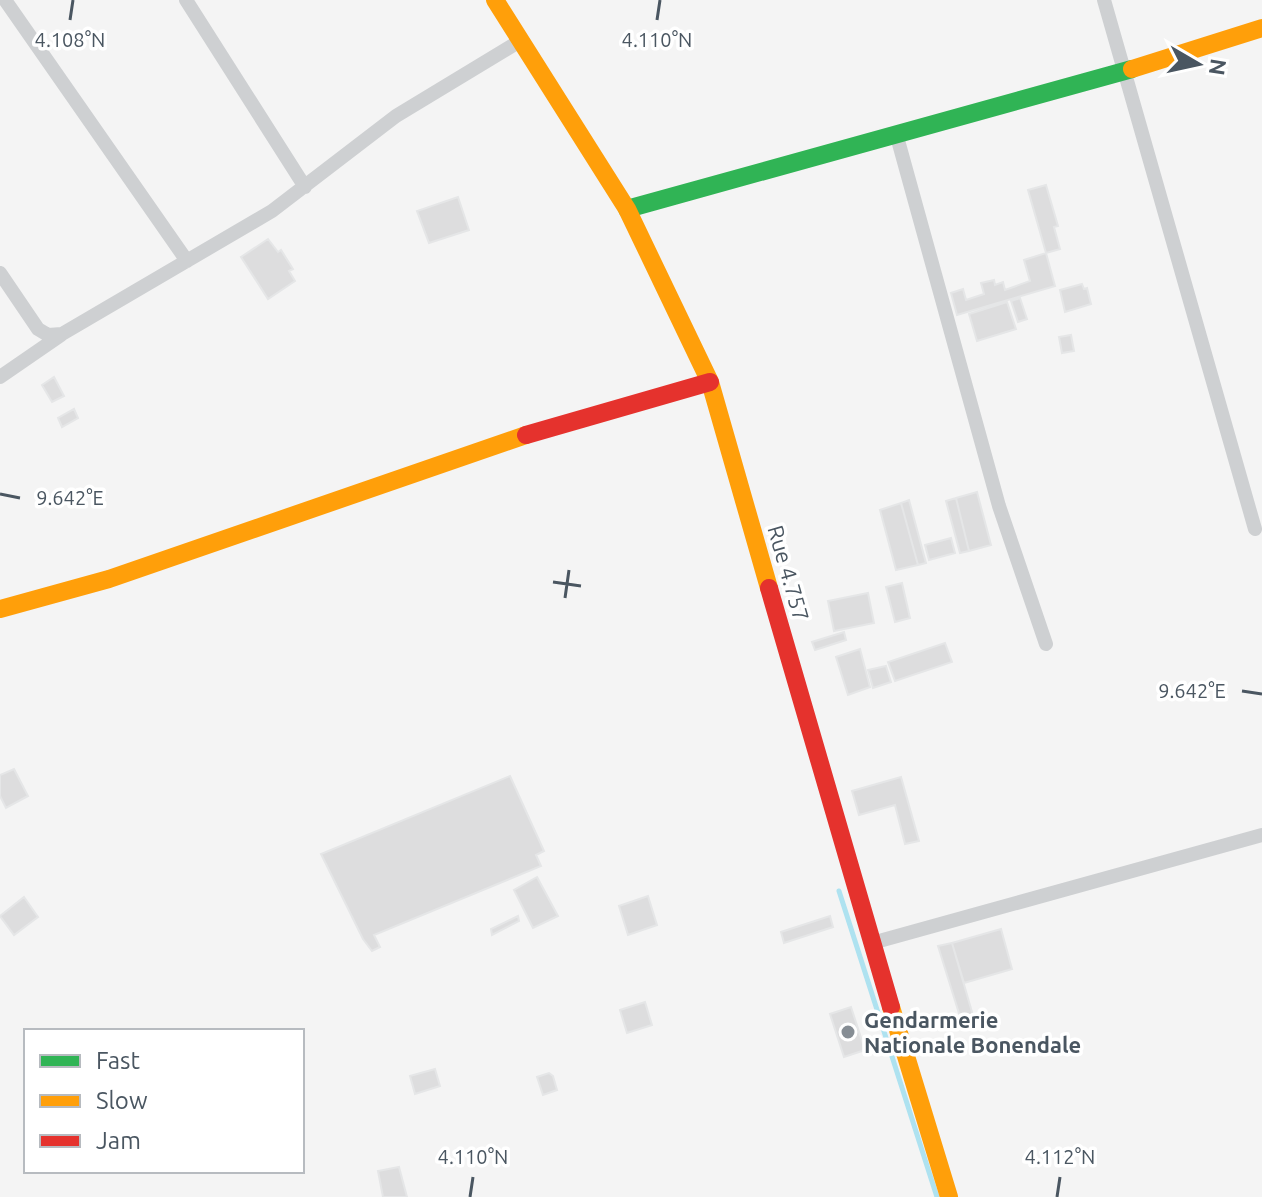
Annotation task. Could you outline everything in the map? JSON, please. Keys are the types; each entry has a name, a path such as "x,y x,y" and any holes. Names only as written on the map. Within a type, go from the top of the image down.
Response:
{"street":[{"path":"5,0 187,261"},
{"path":"186,0 305,187"},
{"name":"Rue 4.757","path":"495,0 627,209 710,382 872,943 949,1197"},
{"path":"1104,0 1255,529"},
{"path":"627,209 1124,71 1262,28"},
{"path":"0,377 62,334 272,211 396,116 520,41"},
{"path":"896,133 999,506 1046,644"},
{"path":"0,273 38,329 48,335 62,334"},
{"path":"0,609 109,579 492,445 710,382"},
{"path":"872,943 1262,835"}],"building":[{"path":"1046,185 1058,226 1054,227 1060,249 1046,253 1028,190"},
{"path":"458,197 469,230 429,243 417,211"},
{"path":"268,239 278,252 281,250 293,269 289,271 295,281 268,299 241,257"},
{"path":"1046,253 1055,286 957,315 951,293 963,289 966,300 984,294 981,283 994,280 995,285 1003,282 1005,290 1030,281 1024,260"},
{"path":"1082,284 1084,289 1087,288 1091,304 1065,312 1060,290"},
{"path":"1020,298 1027,319 1018,322 1011,301"},
{"path":"1007,302 1016,329 977,341 969,314"},
{"path":"1071,335 1074,351 1062,353 1059,337"},
{"path":"54,377 64,396 52,402 42,385"},
{"path":"74,409 78,418 62,427 58,418"},
{"path":"977,492 991,545 969,551 956,498"},
{"path":"956,498 969,551 960,553 946,501"},
{"path":"909,500 926,563 918,565 901,503"},
{"path":"901,503 918,565 896,570 880,510"},
{"path":"951,538 955,553 929,560 925,545"},
{"path":"902,583 910,618 895,622 886,587"},
{"path":"868,593 874,623 834,631 828,601"},
{"path":"844,632 846,640 815,650 812,642"},
{"path":"945,643 952,662 895,681 888,662"},
{"path":"860,649 870,687 848,695 836,657"},
{"path":"886,666 891,682 873,688 868,670"},
{"path":"14,769 28,796 6,808 0,796 0,775"},
{"path":"510,776 544,851 536,855 541,866 374,935 380,947 372,951 321,854"},
{"path":"901,777 919,841 905,844 895,805 859,815 852,791"},
{"path":"537,877 558,916 533,928 514,890"},
{"path":"648,896 657,925 628,935 619,906"},
{"path":"24,897 38,917 14,935 0,916"},
{"path":"518,916 519,921 492,935 491,929"},
{"path":"830,916 833,927 784,943 781,932"},
{"path":"1001,929 1012,969 964,983 952,943"},
{"path":"952,943 974,1019 962,1023 938,946"},
{"path":"645,1002 652,1025 627,1033 620,1010"},
{"name":"Gendarmerie Nationale Bonendale","path":"851,1007 865,1050 844,1057 830,1014"},
{"path":"435,1069 440,1086 415,1094 410,1076"},
{"path":"549,1073 557,1090 543,1095 537,1077"},
{"path":"399,1167 407,1197 383,1197 378,1171"}],"waterway":[{"path":"839,891 937,1197"}],"traffic: fast":[{"path":"627,209 1132,69"}],"traffic: slow":[{"path":"495,0 627,209 710,382 769,588"},
{"path":"1132,69 1262,28"},
{"path":"0,609 109,579 526,435"},
{"path":"891,1007 949,1197"}],"traffic: jam":[{"path":"526,435 710,382"},
{"path":"769,588 891,1007"}],"place":[{"name":"Gendarmerie Nationale Bonendale","path":"848,1032"}]}
